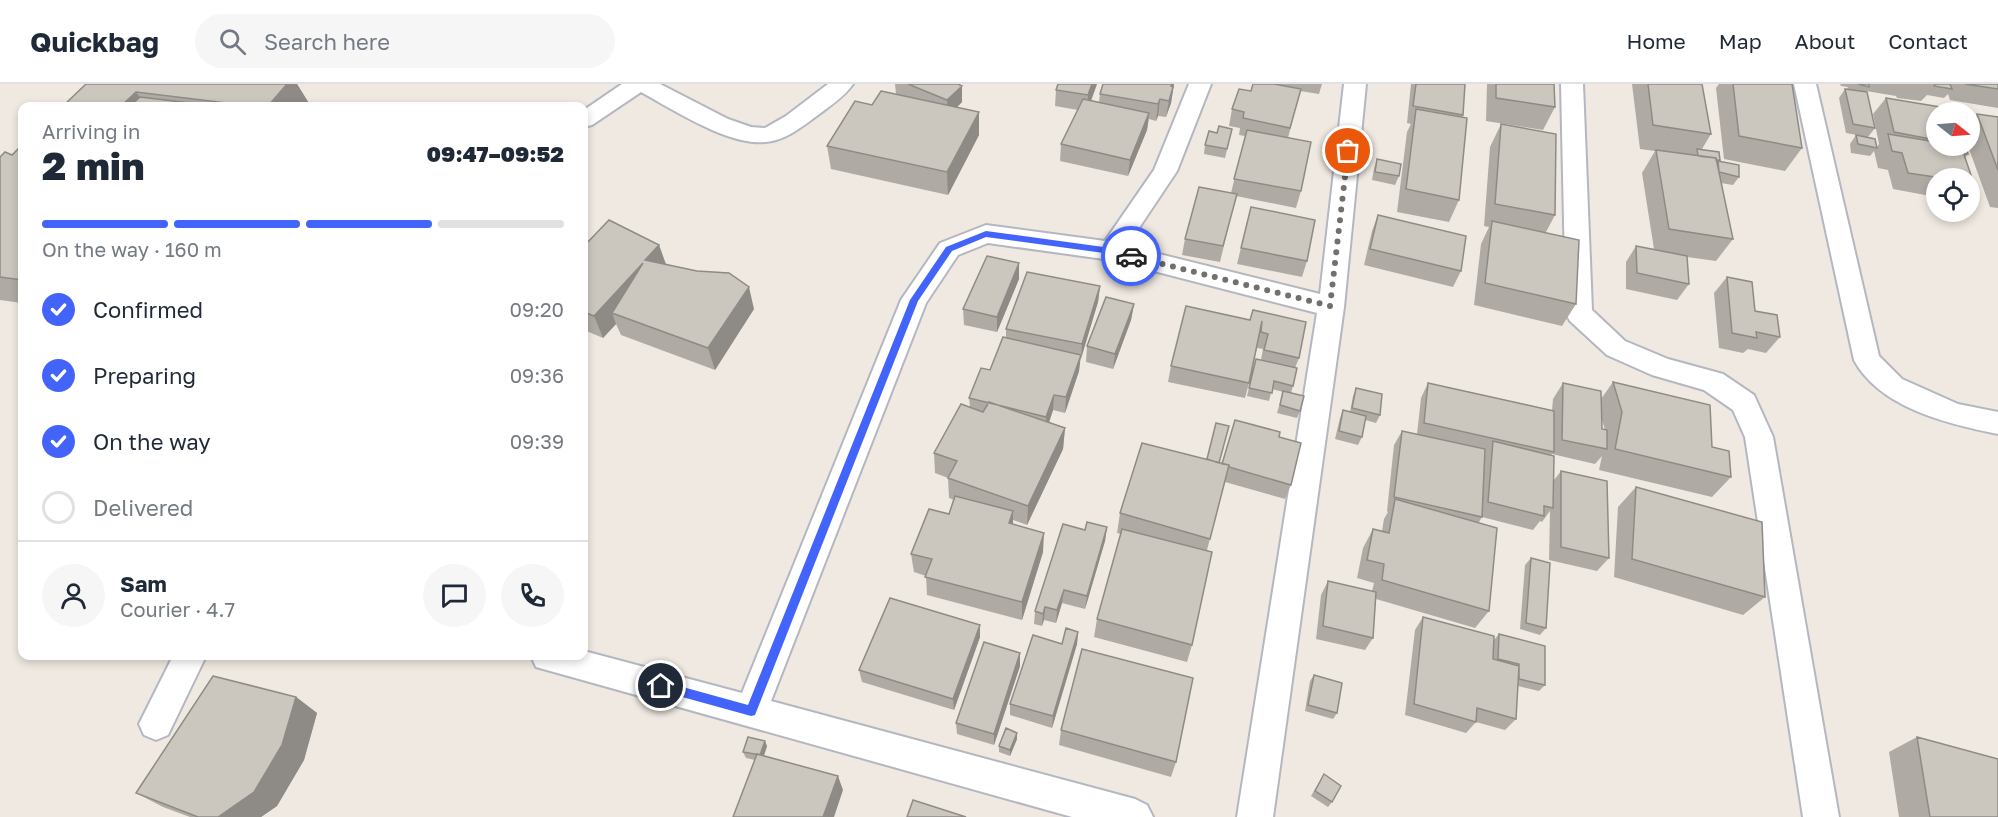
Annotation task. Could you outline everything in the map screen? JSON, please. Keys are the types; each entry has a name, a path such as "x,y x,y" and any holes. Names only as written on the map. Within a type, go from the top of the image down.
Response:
{"street":[{"path":"588,117 637,84"},
{"path":"643,84 728,128 766,135 800,118 842,84"},
{"path":"1111,251 1165,171 1200,84"},
{"path":"1255,817 1330,306 1355,84"},
{"path":"1572,84 1579,314 1616,348 1662,368 1713,382 1744,403 1759,437 1821,817"},
{"path":"1805,84 1867,360 1892,387 1954,414 1998,423"},
{"path":"751,711 914,300 949,249 986,234 1111,251 1330,306"},
{"path":"156,724 188,660"},
{"path":"562,660 1135,817"}],"building":[{"path":"86,84 287,84 271,102 219,102 136,92 125,102 67,102"},
{"path":"908,84 958,84 962,86 947,100"},
{"path":"1058,84 1092,84 1088,95 1056,90"},
{"path":"1103,84 1172,84 1173,87 1169,101 1160,99 1158,104 1100,94"},
{"path":"1253,84 1274,84 1301,89 1290,128 1243,118 1244,112 1232,109 1239,89 1251,91"},
{"path":"1416,84 1465,84 1463,115 1413,106"},
{"path":"1496,84 1554,84 1555,107 1496,98"},
{"path":"1648,84 1702,84 1711,134 1653,125"},
{"path":"1733,84 1792,84 1802,148 1739,136"},
{"path":"1935,84 1950,84 1952,89 1934,86"},
{"path":"1965,84 1998,84 1998,89"},
{"path":"1845,89 1867,92 1875,128 1853,124"},
{"path":"881,91 979,112 947,172 827,146 855,101 872,105"},
{"path":"140,97 182,102 134,102"},
{"path":"1886,98 1926,105 1926,138 1894,132"},
{"path":"1083,99 1149,113 1130,160 1061,144"},
{"path":"1416,109 1467,118 1459,200 1406,189"},
{"path":"1980,114 1998,117 1998,170 1980,122"},
{"path":"1501,124 1556,134 1555,215 1495,204"},
{"path":"1219,126 1232,129 1227,149 1205,145 1209,131 1217,133"},
{"path":"1247,130 1311,142 1301,191 1234,179"},
{"path":"1888,134 1926,140 1926,156 1964,156 1969,168 1926,168 1926,176 1908,173 1902,153 1892,151"},
{"path":"1856,135 1875,139 1877,148 1858,144"},
{"path":"18,149 18,279 0,277 0,157 5,152 12,155"},
{"path":"1697,149 1719,152 1720,160 1698,156"},
{"path":"1656,150 1716,158 1733,239 1669,229"},
{"path":"1377,159 1401,164 1399,176 1375,172"},
{"path":"1718,161 1739,165 1739,177 1719,172"},
{"path":"1199,187 1237,194 1223,246 1185,239"},
{"path":"1251,207 1315,220 1307,261 1241,248"},
{"path":"1378,215 1466,236 1461,271 1370,249"},
{"path":"609,220 659,245 645,260 697,271 729,273 749,287 708,348 612,313 643,263 594,316 588,314 588,242"},
{"path":"1492,221 1579,240 1576,304 1485,283"},
{"path":"1636,246 1687,256 1689,284 1637,273"},
{"path":"987,256 1019,263 997,317 963,309"},
{"path":"1027,272 1100,286 1082,344 1006,329"},
{"path":"1727,277 1752,282 1755,311 1777,315 1780,337 1756,332 1757,338 1732,333"},
{"path":"1106,297 1134,304 1115,354 1087,346"},
{"path":"1186,306 1250,320 1253,310 1306,322 1299,358 1264,350 1268,334 1261,332 1262,321 1249,383 1171,366"},
{"path":"1003,337 1081,355 1066,397 1054,395 1046,417 969,398 981,368 990,370"},
{"path":"1256,359 1297,368 1293,386 1274,381 1272,393 1249,388"},
{"path":"1613,382 1710,405 1712,447 1729,451 1731,477 1615,449 1622,412"},
{"path":"1428,383 1554,411 1554,452 1424,423"},
{"path":"1563,383 1601,391 1602,429 1607,430 1607,449 1562,440"},
{"path":"1356,388 1382,394 1380,415 1352,408"},
{"path":"1283,391 1304,396 1300,411 1280,405"},
{"path":"989,402 1065,428 1028,506 948,478 957,461 934,453 961,404 983,412"},
{"path":"1343,410 1366,416 1362,437 1339,431"},
{"path":"1235,420 1280,432 1279,437 1301,443 1291,485 1222,464"},
{"path":"1216,423 1229,426 1219,463 1207,459"},
{"path":"1402,431 1485,449 1482,517 1394,497"},
{"path":"1493,441 1554,456 1553,508 1544,506 1544,516 1488,502"},
{"path":"1142,443 1229,465 1210,539 1120,513"},
{"path":"1561,471 1607,481 1609,558 1561,547"},
{"path":"1636,487 1762,522 1765,597 1632,559"},
{"path":"955,496 1013,511 1009,523 1044,533 1022,602 925,577 932,559 911,554 929,509 949,514"},
{"path":"1395,499 1497,528 1489,611 1382,580 1384,564 1367,560 1373,529 1389,533"},
{"path":"1087,522 1107,527 1087,596 1064,590 1057,610 1045,607 1043,614 1035,611 1063,524 1085,530"},
{"path":"1122,529 1212,552 1192,645 1097,619"},
{"path":"1531,558 1550,563 1546,628 1526,623"},
{"path":"1328,581 1376,592 1373,638 1323,626"},
{"path":"890,598 980,625 953,699 859,670"},
{"path":"1423,617 1494,636 1493,659 1519,666 1516,719 1477,708 1476,722 1414,704"},
{"path":"1066,628 1078,632 1053,716 1010,704 1033,635 1062,644"},
{"path":"1499,634 1545,646 1545,685 1519,679 1519,664 1498,659"},
{"path":"984,642 1020,653 994,734 956,723"},
{"path":"1082,649 1193,678 1176,762 1061,730"},
{"path":"1314,675 1342,683 1337,713 1308,705"},
{"path":"213,676 296,697 282,745 254,792 218,817 198,817 136,793"},
{"path":"1006,728 1017,733 1010,750 999,746"},
{"path":"748,737 765,741 760,755 743,752"},
{"path":"1917,737 1998,759 1998,817 1930,817"},
{"path":"757,754 838,776 823,817 733,817"},
{"path":"1324,774 1341,786 1332,802 1315,791"},
{"path":"913,800 966,817 907,817"}],"way so far":[{"path":"1131,256 1330,306 1348,151"}],"route":[{"path":"661,686 751,711 914,300 949,249 986,234 1111,251 1131,256"}]}
